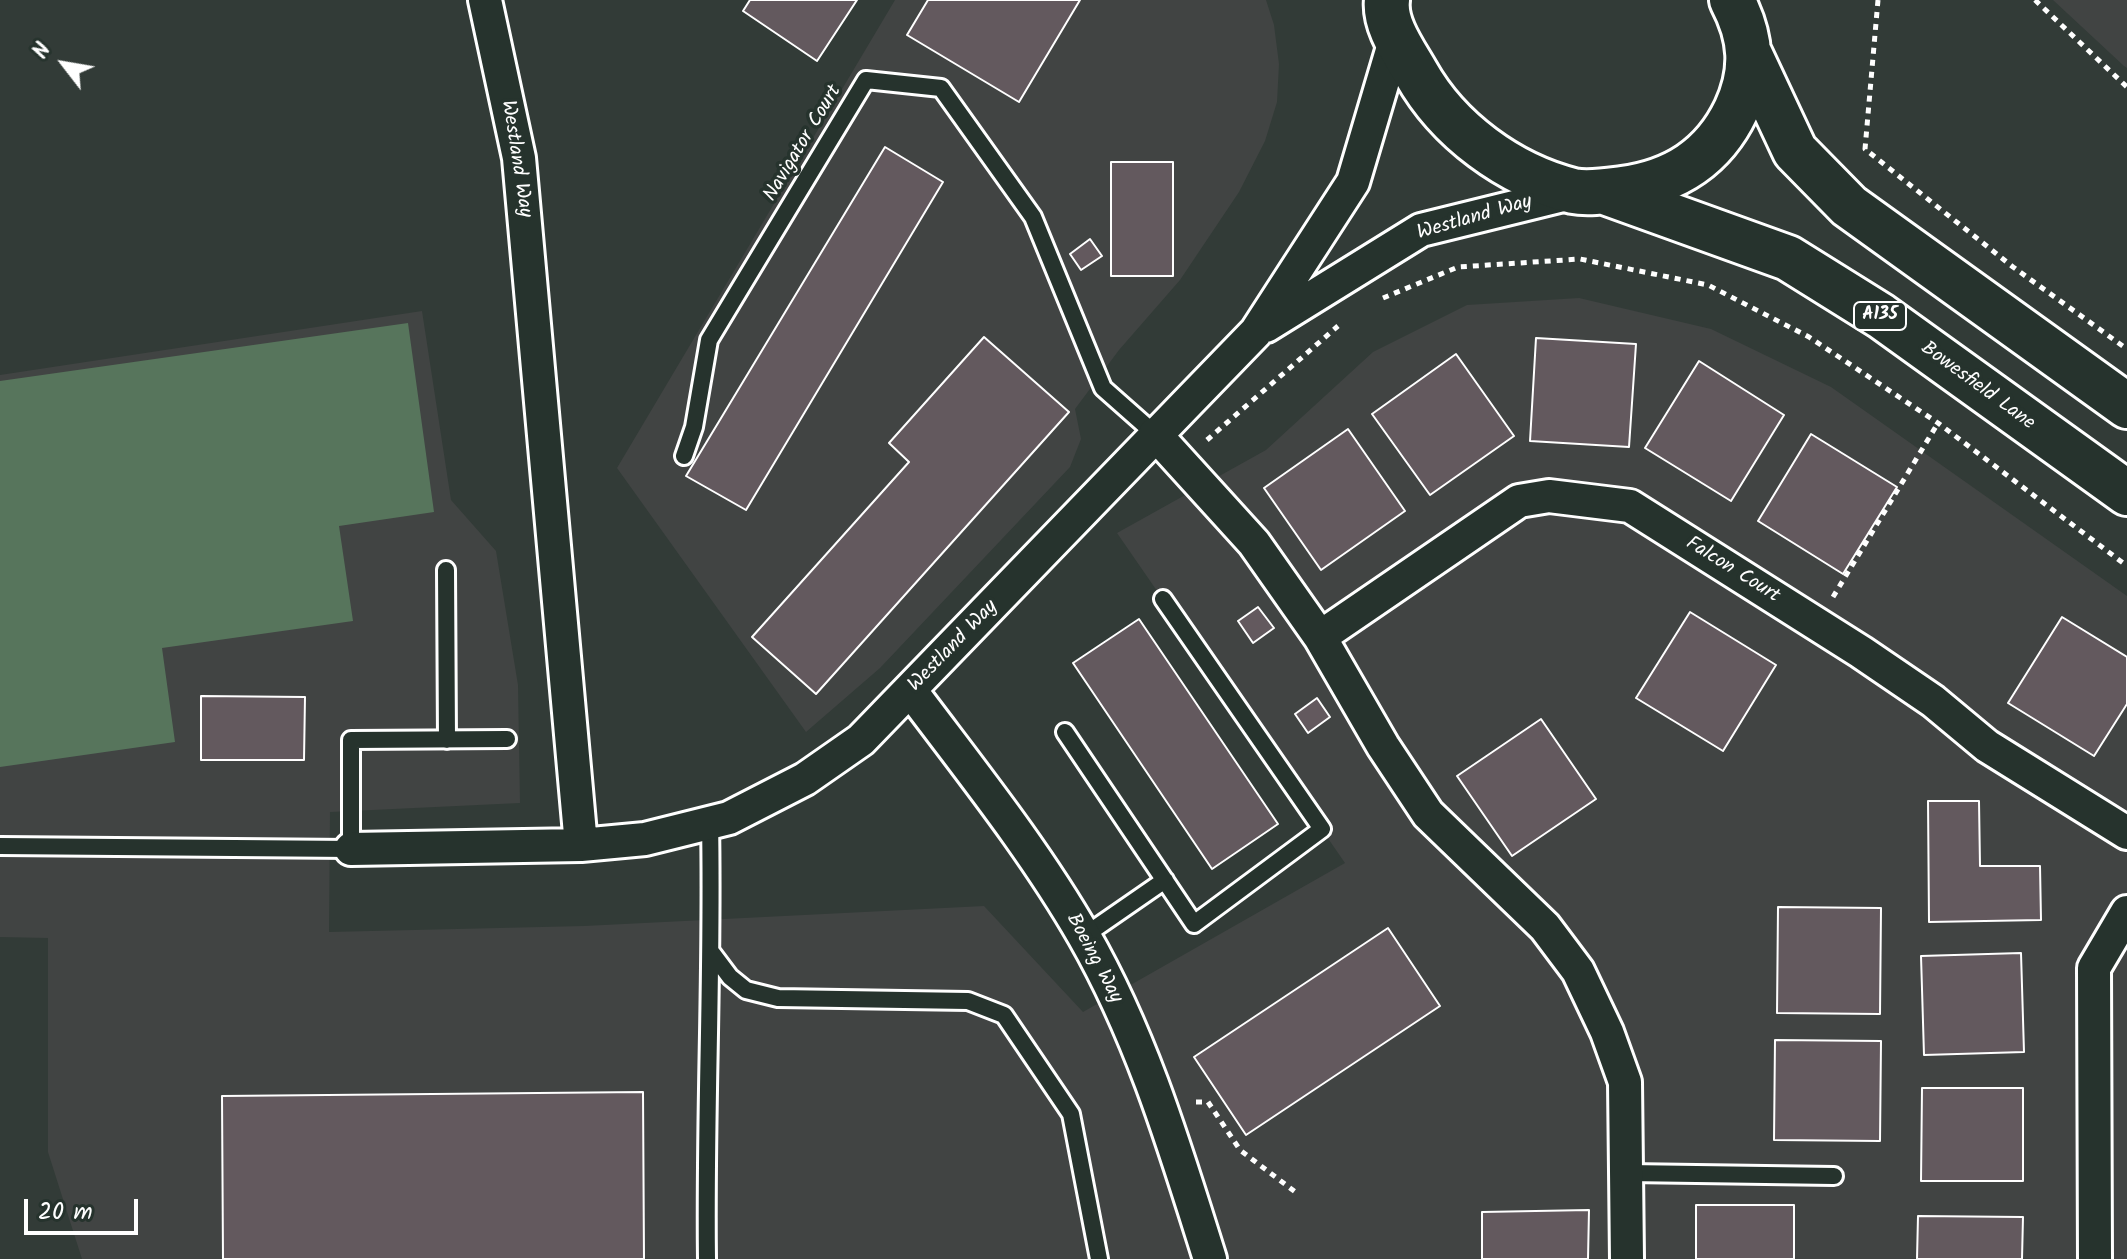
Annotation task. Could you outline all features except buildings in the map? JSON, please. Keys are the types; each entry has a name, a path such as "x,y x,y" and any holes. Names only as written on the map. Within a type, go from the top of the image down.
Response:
{"main road":[{"name":"A135","path":"1388,11 1444,115 1489,152 1531,176 1590,192 1649,186 1693,166 1724,135 1745,89 1746,20"},
{"name":"A135","path":"1746,20 1795,151 1849,206 2127,406"},
{"name":"Bowesfield Lane","path":"1590,192 1788,258 1881,316 2127,493"}],"street":[{"name":"Westland Way","path":"485,0 519,158 581,845"},
{"name":"Westland Way","path":"351,849 581,845 645,839 729,818 805,779 861,740 1256,332 1353,182 1388,11"},
{"name":"Westland Way","path":"1256,332 1421,230 1590,192"},
{"path":"1155,434 1183,461 1254,543 1320,637 1383,746 1428,814 1545,927 1578,971 1607,1032 1625,1082 1627,1259"},
{"name":"Falcon Court","path":"1320,637 1519,501 1549,496 1630,506 1933,701 1987,746 2127,833"},
{"name":"Boeing Way","path":"911,691 1013,827 1084,936 1144,1059 1210,1259"},
{"path":"2095,1259 2094,968 2127,912"}],"lane":[{"name":"Navigator Court","path":"684,456 694,427 709,340 866,80 941,88 1033,217 1103,388 1155,434"},
{"path":"446,570 447,740"},
{"path":"1065,732 1194,924 1322,829 1163,599"},
{"path":"0,846 351,849 351,740 507,739"},
{"path":"707,1259 705,1116 712,953 710,823"},
{"path":"1084,936 1165,880"},
{"path":"712,953 730,977 746,990 778,998 968,1001 1004,1015 1071,1114 1099,1259"},
{"path":"1628,1173 1834,1176"}],"path":[{"path":"1878,0 1865,149 2127,349"},
{"path":"2035,0 2127,87"},
{"path":"1374,302 1458,267 1580,259 1708,285 1809,337 1938,423 2127,566"},
{"path":"1183,461 1348,318"},
{"path":"1817,624 1938,423"},
{"path":"1159,1103 1208,1102 1240,1150 1298,1194"}],"shaded area":[{"path":"895,0 1266,0 1274,25 1279,64 1277,102 1265,141 1239,192 1180,280 1119,350 1075,409 1081,439 1070,467 880,668 806,732 617,468"},
{"path":"2053,0 2127,0 2127,68 2124,66"},
{"path":"1579,298 1711,329 1831,387 2127,596 2127,1259 82,1259 48,1152 48,938 0,937 0,375 422,311 451,500 496,551 518,685 520,803 330,812 329,932 584,926 984,906 1083,1012 1345,863 1117,533 1266,450 1373,352 1467,305"}],"green space":[{"path":"408,323 434,512 339,526 353,621 162,648 175,742 0,767 0,381"}]}
